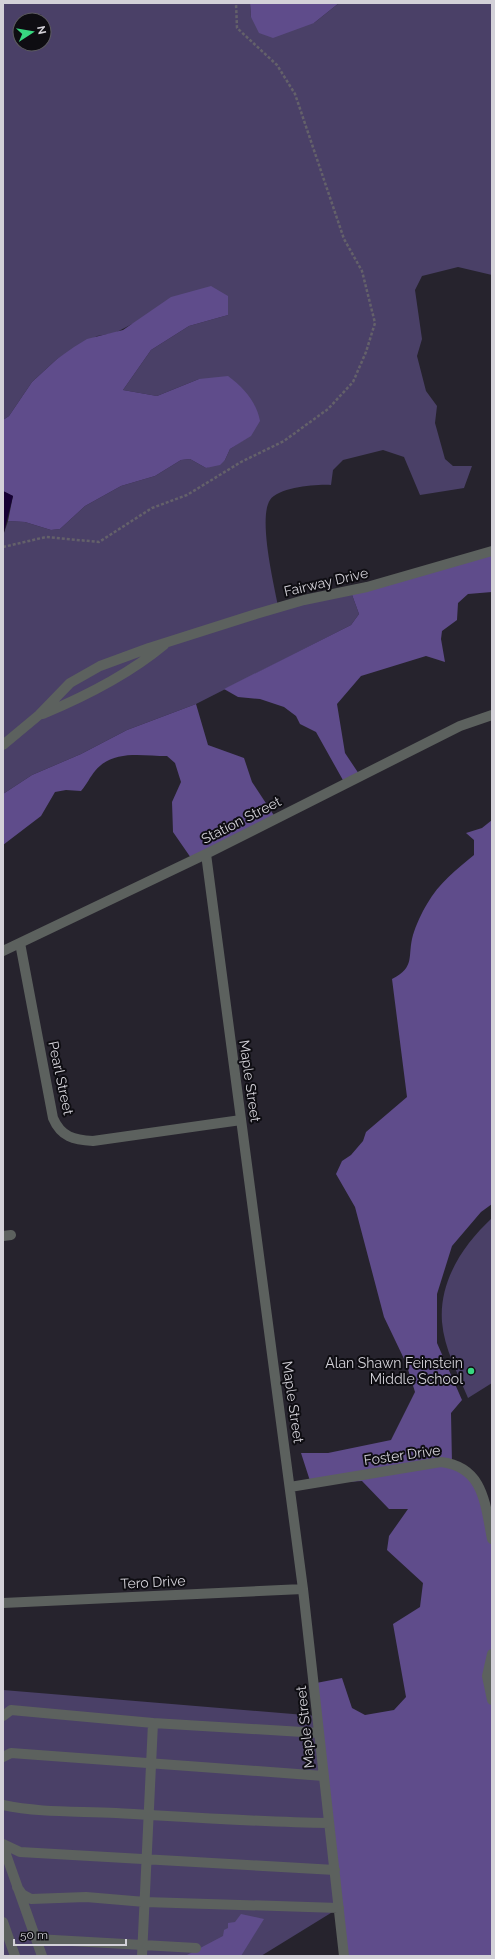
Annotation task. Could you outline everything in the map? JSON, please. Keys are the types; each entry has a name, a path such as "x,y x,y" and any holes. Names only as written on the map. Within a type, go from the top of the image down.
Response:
{"street":[{"name":"Fairway Drive","path":"3,745 39,715 70,683 86,672 138,652 256,614 304,600 367,587 492,551"},
{"name":"Fairway Drive","path":"39,715 81,698 111,682 152,656 168,643"},
{"name":"Station Street","path":"3,951 206,854 460,726 492,715"},
{"name":"Maple Street","path":"206,854 303,1589 344,1956"},
{"name":"Pearl Street","path":"20,943 53,1118 65,1135 74,1139 93,1141 241,1120"},
{"name":"Foster Drive","path":"290,1486 441,1462 453,1463 466,1470 475,1479 482,1493 492,1539"},
{"name":"Tero Drive","path":"3,1603 303,1589"},
{"path":"492,1654 488,1676 492,1700"},
{"path":"3,1716 11,1710 153,1723 319,1733"},
{"path":"142,1956 150,1815 153,1723"},
{"path":"3,1756 11,1753 324,1776"},
{"path":"5,1806 272,1822 329,1823"},
{"path":"3,1845 20,1852 334,1870"},
{"path":"3,1845 42,1956"},
{"path":"17,1887 22,1894 31,1899 86,1898 145,1902 339,1908"},
{"path":"3,1922 15,1956"},
{"path":"36,1939 196,1948"}],"path":[{"path":"3,547 46,537 99,542 152,508 187,495 241,462 284,441 328,409 353,382 366,352 375,323 362,271 344,239 316,151 295,94 277,65 236,28 236,3"}],"shaded area":[{"path":"3,3 250,3 251,17 314,23 339,3 492,3 492,275 458,267 422,276 415,290 422,339 417,356 426,391 437,406 435,423 445,459 453,466 472,466 464,488 420,495 404,457 383,450 343,460 333,470 331,485 299,487 281,492 270,500 267,509 266,536 278,606 351,592 359,614 351,625 196,704 127,730 81,754 32,775 3,794 3,536 8,521 25,522 51,530 60,529 85,506 121,486 155,476 181,460 190,459 206,468 225,460 230,449 251,435 199,379 157,396 123,390 151,350 189,326 228,315 132,324 115,333 97,336 57,359 32,382 9,416 3,420"},
{"path":"250,3 339,3 314,23 273,38 259,33 251,17"},
{"path":"211,286 228,296 228,315 189,326 151,350 123,390 157,396 199,379 228,376 239,385 256,407 260,421 251,436 230,449 225,460 220,465 206,468 190,459 181,460 155,476 121,486 85,506 60,529 51,530 25,522 8,521 13,496 3,491 3,420 9,416 32,382 57,359 87,339 123,330 171,297"},
{"path":"3,491 13,496 3,536"},
{"path":"492,552 492,592 468,594 458,603 457,620 442,631 441,639 445,662 426,656 361,676 337,704 345,753 361,777 344,782 316,732 300,724 296,716 284,707 260,699 238,697 224,689 351,625 359,614 351,592"},
{"path":"196,704 208,745 244,758 252,782 275,817 191,858 173,832 172,802 181,782 175,763 167,756 128,755 110,759 102,764 95,771 81,791 66,790 55,792 41,816 3,845 3,794 32,775 81,754 127,730"},
{"path":"492,820 492,1204 481,1212 452,1246 437,1294 437,1343 462,1400 451,1413 452,1464 463,1471 472,1480 478,1490 485,1511 492,1548 492,1956 341,1956 311,1684 342,1678 352,1708 365,1715 394,1710 406,1697 393,1624 420,1607 423,1583 387,1550 389,1536 408,1509 389,1509 362,1481 311,1484 301,1453 328,1453 391,1440 415,1392 406,1363 384,1317 355,1207 336,1174 342,1161 351,1155 363,1141 366,1132 407,1097 392,979 400,975 408,965 414,931 432,896 448,877 474,855 474,840 466,833 482,828"},
{"path":"492,1218 492,1383 468,1398 452,1361 443,1332 442,1307 444,1292 455,1265 463,1252 481,1229"},
{"path":"3,1690 317,1716 339,1908 261,1956 3,1956"},
{"path":"241,1914 264,1919 241,1956 185,1956 223,1936 224,1930 228,1928 228,1923 235,1922"}],"place":[{"name":"Alan Shawn Feinstein Middle School","path":"471,1371"}]}
